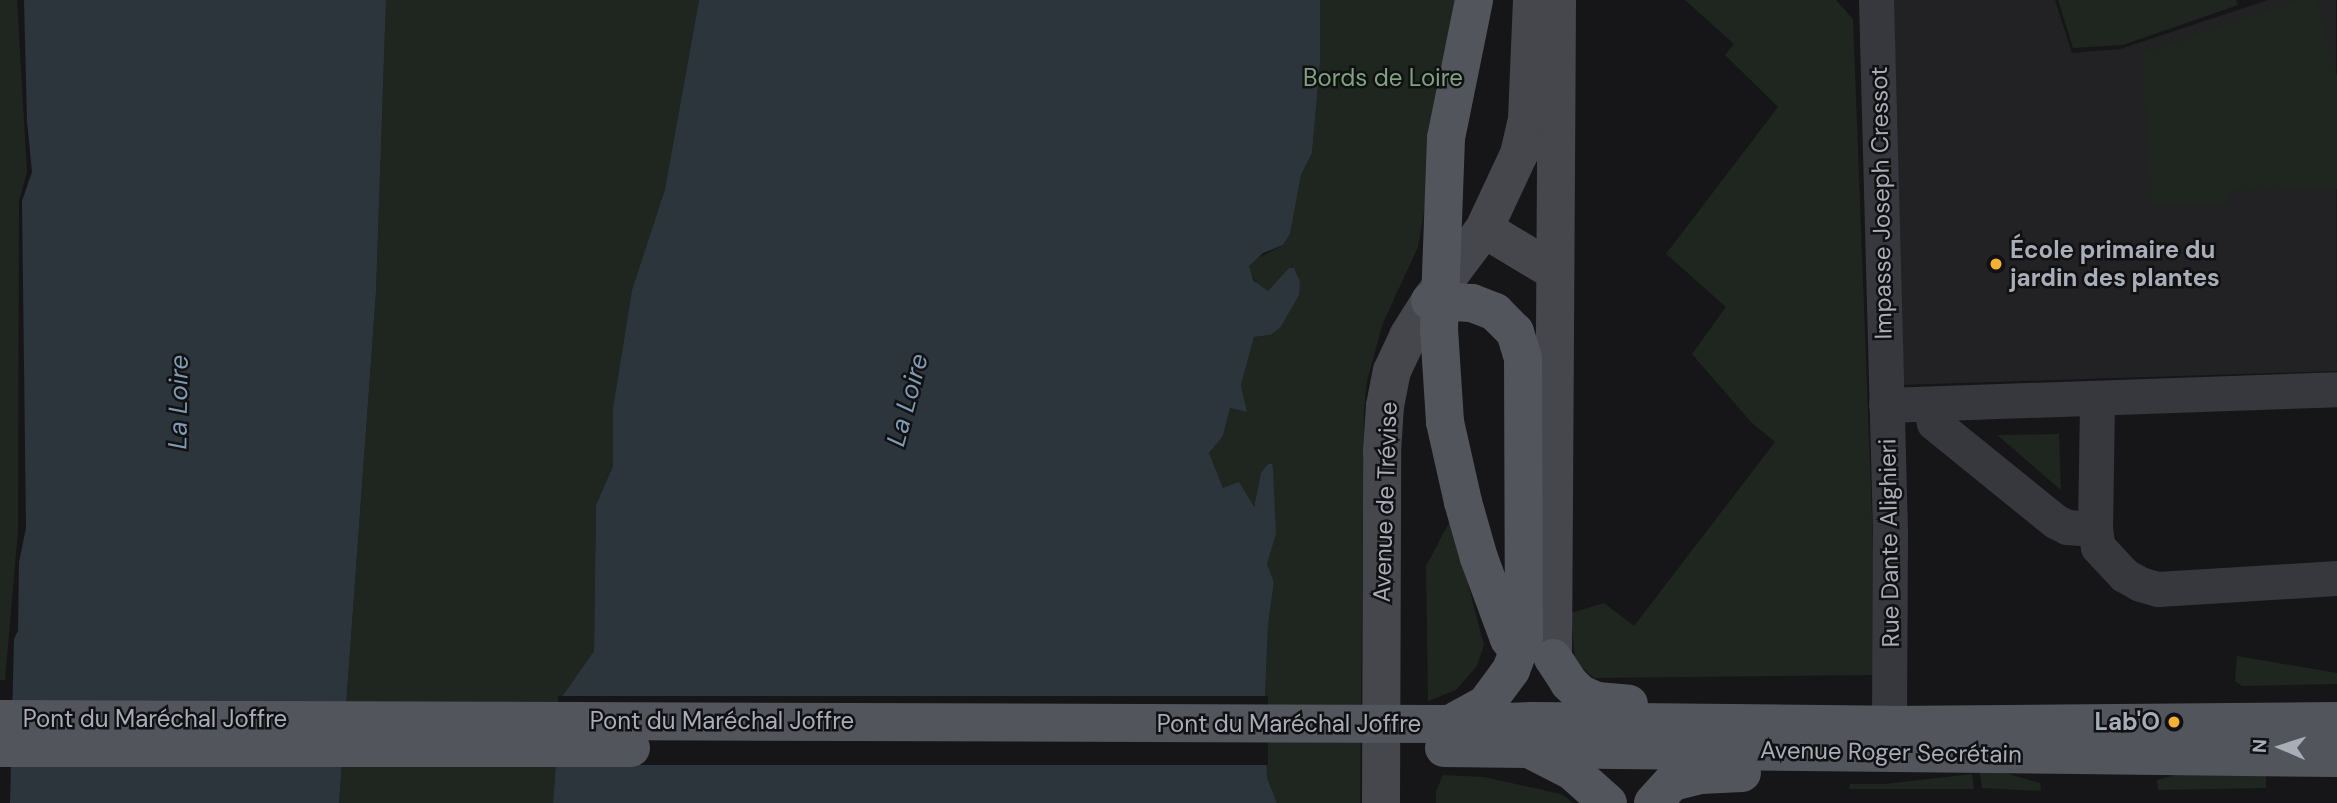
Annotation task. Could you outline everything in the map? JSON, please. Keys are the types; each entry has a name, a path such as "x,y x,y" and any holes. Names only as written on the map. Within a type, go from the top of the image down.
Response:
{"main road":[{"path":"1474,0 1446,138 1439,329 1445,422 1463,502 1479,558 1509,639 1536,655 1581,694 1597,701 1813,722"},
{"path":"1430,301 1472,303 1495,312 1515,332 1523,358 1524,636 1536,655"},
{"path":"1446,732 1486,704 1536,655"},
{"name":"Pont du Maréchal Joffre","path":"0,719 1446,732"},
{"name":"Avenue Roger Secrétain","path":"1446,732 1534,721 1889,724 2337,721"},
{"name":"Avenue Roger Secrétain","path":"1446,732 1531,750 2337,758"},
{"name":"Pont du Maréchal Joffre","path":"0,748 1446,732"},
{"path":"1531,750 1572,771 1608,803"},
{"path":"1653,803 1672,782 1700,775 1816,771 1930,752"}],"street":[{"name":"Avenue de Trévise","path":"1381,803 1382,451 1385,406 1392,371 1430,301 1484,229 1507,186 1519,154 1527,120 1532,0"},
{"path":"1536,655 1554,271 1557,0"},
{"name":"Impasse Joseph Cressot","path":"1876,0 1886,405"},
{"path":"1484,229 1554,271"},
{"name":"Rue Dante Alighieri","path":"1889,724 1891,545 1886,405 2337,389"},
{"path":"2097,398 2095,529 2098,547 2124,575 2140,584 2158,589 2337,578"},
{"name":"Rue Dante Alighieri","path":"1930,404 1934,423 2055,521 2067,527 2095,529"}],"shaded area":[{"path":"1887,0 2055,0 2072,53 2120,49 2268,0 2336,0 2337,371 1898,385"}],"green space":[{"path":"0,0 17,0 27,172 19,201 18,531 5,680 0,680"},
{"path":"386,0 699,0 665,189 632,290 613,408 613,466 596,505 594,651 561,698 553,803 339,803 376,292"},
{"name":"Bords de Loire","path":"1320,0 1461,0 1418,247 1383,323 1367,381 1364,411 1360,803 1277,803 1267,778 1265,697 1268,624 1274,582 1267,564 1276,534 1261,473 1254,507 1223,488 1209,453 1223,436 1230,408 1247,412 1241,385 1254,337 1270,335 1289,269 1268,291 1259,286 1248,271 1250,262 1283,245 1290,234 1301,175 1312,153 1320,62"},
{"path":"1685,0 1836,0 1853,19 1878,675 1594,678 1575,662 1571,613 1604,603 1634,626 1775,442 1751,422 1692,354 1726,307 1666,254 1778,107 1725,55 1734,44"},
{"path":"2058,0 2236,0 2238,5 2123,45 2073,48"},
{"path":"2298,0 2317,0 2337,76 2337,189 2228,191 2227,204 2151,205 2142,54"},
{"path":"2059,434 2061,490 1997,435"},
{"path":"1451,519 1484,645 1477,666 1456,690 1428,701 1426,566"},
{"path":"2237,656 2337,673 2337,684 2242,686 2235,681"},
{"path":"2002,772 2040,783 2041,791 1982,788 1980,773"},
{"path":"1972,774 1974,789 1849,789 1850,784 1885,784"},
{"path":"2179,774 2266,774 2266,788 2158,790 2157,780"},
{"path":"1443,775 1484,777 1561,794 1574,803 1436,803 1436,791"}],"water":[{"name":"La Loire","path":"24,0 386,0 376,292 339,803 10,803 14,639 18,631 19,562 26,528 22,201 32,172 27,121"},
{"name":"La Loire","path":"699,0 1320,0 1320,62 1312,153 1301,175 1290,234 1283,245 1263,253 1249,266 1253,280 1268,291 1289,268 1294,268 1300,282 1299,295 1280,328 1270,335 1254,337 1241,385 1247,412 1230,408 1223,436 1209,453 1223,488 1239,482 1254,507 1261,473 1268,464 1272,464 1273,469 1276,534 1267,564 1274,582 1268,624 1265,697 1267,778 1277,803 553,803 561,698 594,651 596,505 613,466 613,408 632,290 665,189"}],"pier":[{"path":"558,696 1268,696 1268,765 558,765"}],"place":[{"name":"École primaire du jardin des plantes","path":"1996,264"},
{"name":"Lab'O","path":"2174,722"}]}
